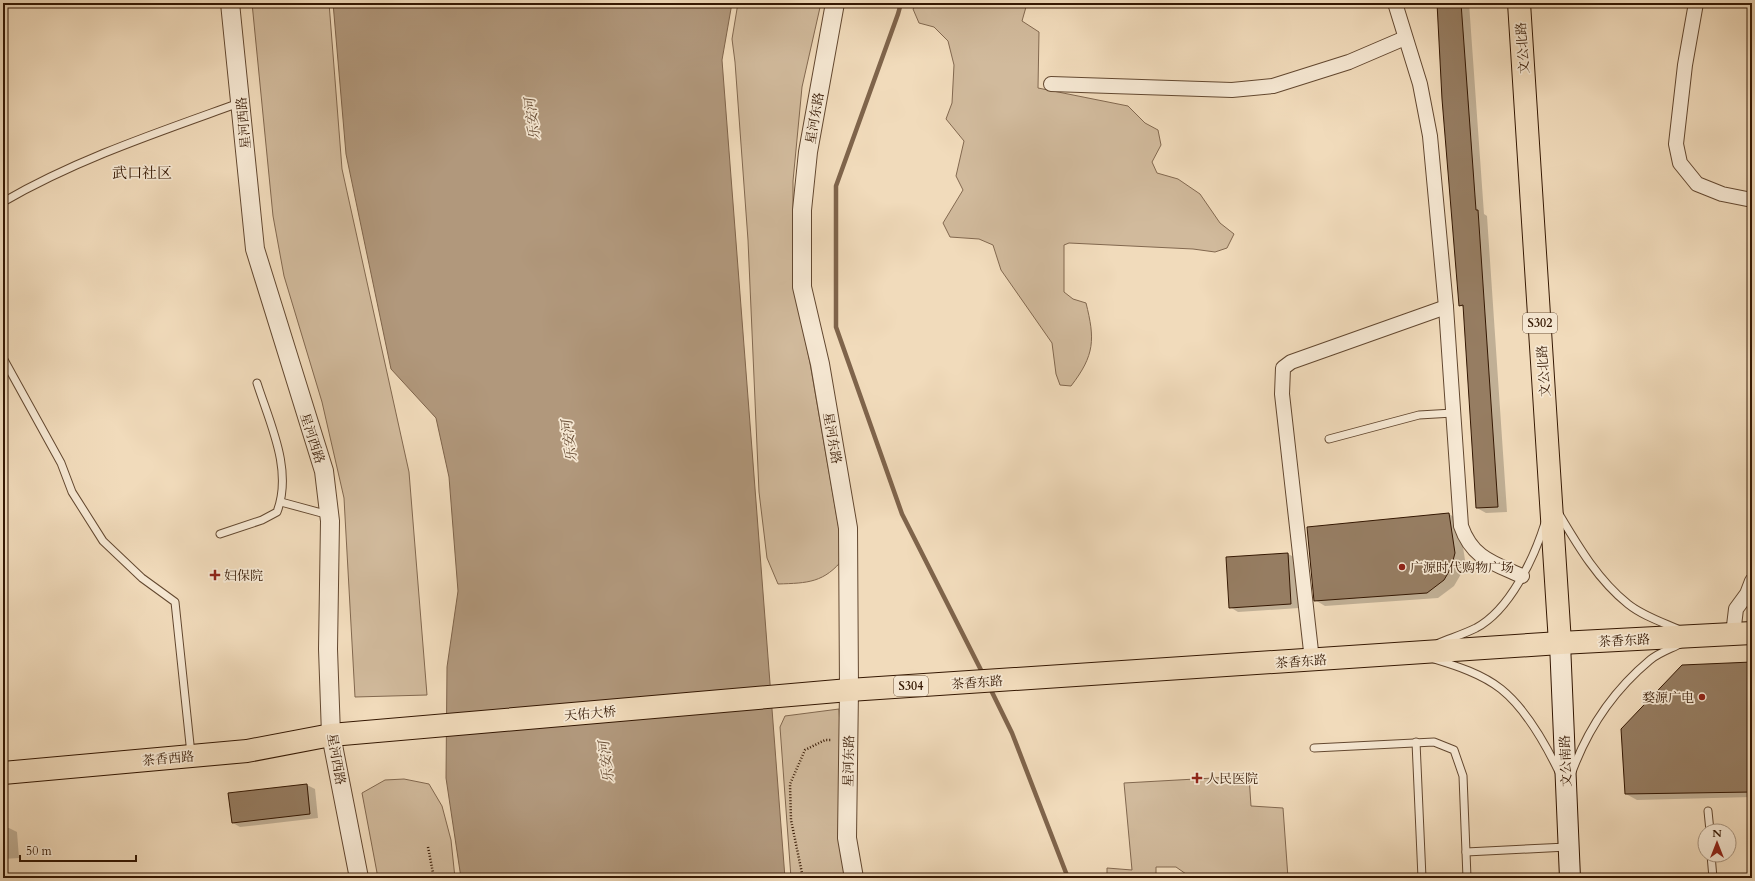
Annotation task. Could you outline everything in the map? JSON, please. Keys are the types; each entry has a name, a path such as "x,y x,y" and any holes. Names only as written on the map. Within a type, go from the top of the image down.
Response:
{"main road":[{"name":"文公北路","path":"1519,3 1560,643"},
{"name":"茶香东路","path":"849,690 1560,643 1742,634"},
{"name":"文公南路","path":"1560,643 1570,878"},
{"name":"天佑大桥","path":"331,735 849,690"},
{"name":"茶香西路","path":"3,773 247,751 331,735"}],"street":[{"name":"星河西路","path":"230,3 255,249 324,471 329,515 328,650 331,735 360,878"},
{"name":"星河东路","path":"835,3 808,152 802,210 802,287 820,364 848,528 849,690 846,838 854,878"},
{"path":"1395,3 1420,84 1430,136 1446,307 1458,504 1461,526 1471,547 1480,557 1522,576"},
{"path":"1696,3 1685,65 1676,144 1680,163 1697,184 1722,194 1752,200"},
{"path":"1051,84 1232,90 1273,86 1349,62 1405,38"},
{"path":"1312,660 1282,394 1283,368 1291,362 1446,307"},
{"path":"1742,634 1736,610 1747,594 1752,581"}],"lane":[{"path":"3,202 39,181 124,145 241,102"},
{"path":"3,358 61,463 72,492 103,541 142,578 175,602 191,756"},
{"path":"220,534 262,520 277,512 281,502 284,480 278,452 257,383"},
{"path":"1329,439 1419,414 1453,413"},
{"path":"281,502 329,515"},
{"path":"1417,653 1477,627 1501,607 1522,576 1538,543 1551,502"},
{"path":"1551,502 1581,551 1599,575 1628,604 1652,618 1695,636"},
{"path":"1566,789 1582,745 1601,712 1651,659 1695,636"},
{"path":"1417,653 1468,670 1501,689 1524,714 1547,747 1566,789"},
{"path":"1416,742 1422,878"},
{"path":"1314,748 1434,742 1454,750 1463,776 1467,878"},
{"path":"1708,811 1709,823"},
{"path":"1466,852 1569,847"},
{"path":"1712,863 1713,878"}],"path":[{"path":"803,878 791,820 790,784 805,750 825,740 848,740"},
{"path":"428,847 434,878"}],"shaded area":[{"path":"252,3 329,3 342,169 409,472 427,695 355,697 344,498 322,402 284,276 273,216"},
{"path":"738,3 821,3 802,87 793,181 793,280 810,363 844,558 837,566 822,577 807,582 778,584 767,558 759,492 748,240 732,39"},
{"path":"917,3 1030,3 1026,7 1022,21 1039,32 1038,88 1128,106 1145,123 1158,130 1161,145 1152,162 1157,173 1178,179 1200,194 1220,223 1234,234 1227,248 1215,252 1193,249 1069,243 1064,245 1064,292 1073,299 1086,303 1092,337 1089,356 1079,375 1071,386 1060,385 1056,374 1052,343 1001,270 993,245 979,239 950,237 943,223 963,190 956,176 964,141 946,119 952,103 954,65 948,41 934,27 919,23 913,9"},
{"path":"839,709 842,761 863,878 791,878 780,727 785,716"},
{"path":"1249,776 1251,806 1283,808 1288,878 1186,878 1186,874 1176,867 1156,867 1156,878 1107,878 1107,868 1132,870 1124,783"},
{"path":"404,779 429,784 442,806 451,840 455,878 378,878 362,793 385,780"}],"water":[{"name":"乐安河","path":"333,3 732,3 722,60 785,878 461,878 446,778 447,667 458,591 449,477 436,418 391,369 346,154"}],"building":[{"path":"1437,3 1461,3 1476,210 1478,210 1498,507 1476,508 1463,305 1459,306 1442,99"},
{"path":"1449,513 1455,553 1451,568 1444,580 1427,593 1314,601 1307,527"},
{"path":"1288,553 1291,604 1229,608 1226,557"},
{"name":"婺源广电","path":"1752,662 1752,792 1625,794 1621,729 1682,665"},
{"path":"307,784 310,814 232,823 228,793"}],"waterway":[{"path":"901,3 836,186 836,327 902,514 984,676"},
{"path":"990,688 1012,733 1068,878"}],"place":[{"name":"广源时代购物广场","path":"1402,567"},
{"name":"妇保院","path":"215,575"},
{"name":"婺源广电","path":"1702,697"},
{"name":"人民医院","path":"1197,778"}],"district":[{"name":"武口社区","path":"142,173"}]}
